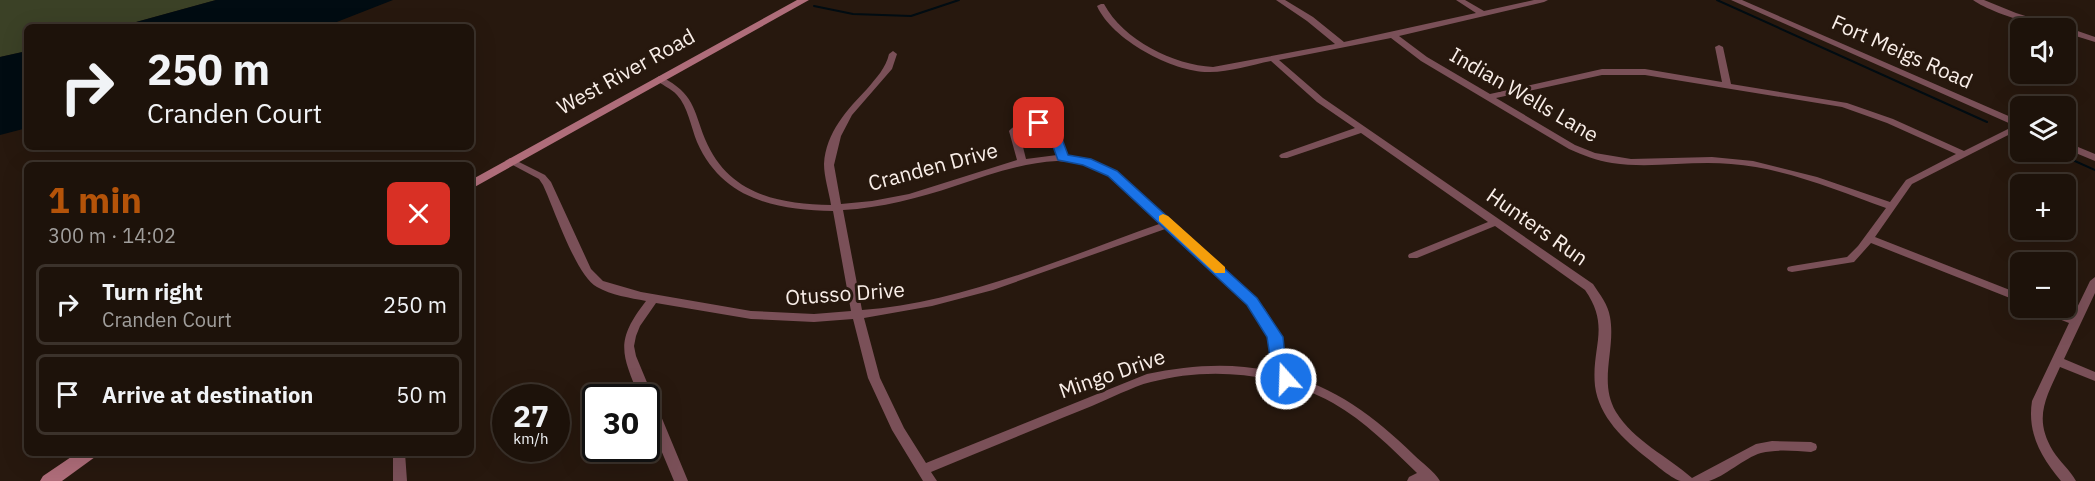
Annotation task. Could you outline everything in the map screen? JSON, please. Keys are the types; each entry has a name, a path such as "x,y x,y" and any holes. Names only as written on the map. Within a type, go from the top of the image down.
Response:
{"main road":[{"name":"West River Road","path":"474,183 510,161 804,0"},
{"path":"49,481 85,456"}],"street":[{"path":"1280,0 1310,19 1342,45"},
{"path":"1460,0 1483,14"},
{"path":"1101,6 1105,16 1157,57 1181,66 1213,70 1393,35 1544,0"},
{"name":"Fort Meigs Road","path":"1735,0 2010,121"},
{"path":"1977,0 2024,18"},
{"path":"2076,33 2095,40"},
{"name":"Indian Wells Lane","path":"1393,35 1424,58 1488,97 1572,147 1602,160 1637,164 1702,159 1750,163 1802,176 1891,206"},
{"path":"1719,47 1727,84"},
{"path":"893,54 891,66 844,120 833,144 829,165 858,317 874,378 884,404 930,481"},
{"name":"Hunters Run","path":"1273,59 1320,99 1576,277 1599,299 1606,316 1602,382 1606,404 1622,428 1687,481"},
{"path":"1488,97 1615,71 1660,74 1804,97 1867,112 1963,154"},
{"name":"Cranden Drive","path":"658,79 683,96 710,161 725,178 749,192 772,201 808,207 837,208 901,199 1022,162 1063,158 1087,162 1107,170 1231,280 1262,313 1275,337 1278,351 1275,376"},
{"path":"1022,162 1014,131 1028,123 1039,123 1050,127 1063,158"},
{"path":"1284,156 1362,129"},
{"path":"1792,269 1850,260 1869,238 1909,182 2010,130"},
{"path":"2076,149 2095,158"},
{"name":"Otusso Drive","path":"510,161 542,177 548,184 589,276 606,287 766,318 858,317 955,299 1169,224"},
{"path":"1413,256 1497,222"},
{"path":"1869,238 2010,294"},
{"path":"2069,481 2049,456 2036,426 2038,401 2095,281"},
{"path":"640,384 628,356 627,344 636,323 654,298"},
{"path":"2068,318 2076,321"},
{"path":"2057,361 2095,377"},
{"name":"Mingo Drive","path":"923,470 1147,378 1173,371 1219,368 1275,376 1304,385 1348,406 1364,417 1424,479"},
{"path":"660,431 681,481"},
{"path":"1697,481 1756,449 1772,446 1811,447"},
{"path":"399,456 399,481"}],"green space":[{"path":"0,0 216,0 129,24 24,24 24,52 0,57"}],"shaded area":[{"path":"216,0 393,0 332,24 129,24"},
{"path":"24,52 24,129 0,135 0,57"}],"waterway":[{"path":"814,6 853,14 911,16 959,0"},
{"path":"1717,0 1987,122"},
{"path":"2076,161 2095,170"}],"slow traffic":[{"path":"1163,218 1220,270"}],"route":[{"path":"1039,123 1046,124 1053,131 1063,158 1101,166 1113,173 1252,301 1262,313 1275,337 1278,357 1275,376 1286,379"}]}
